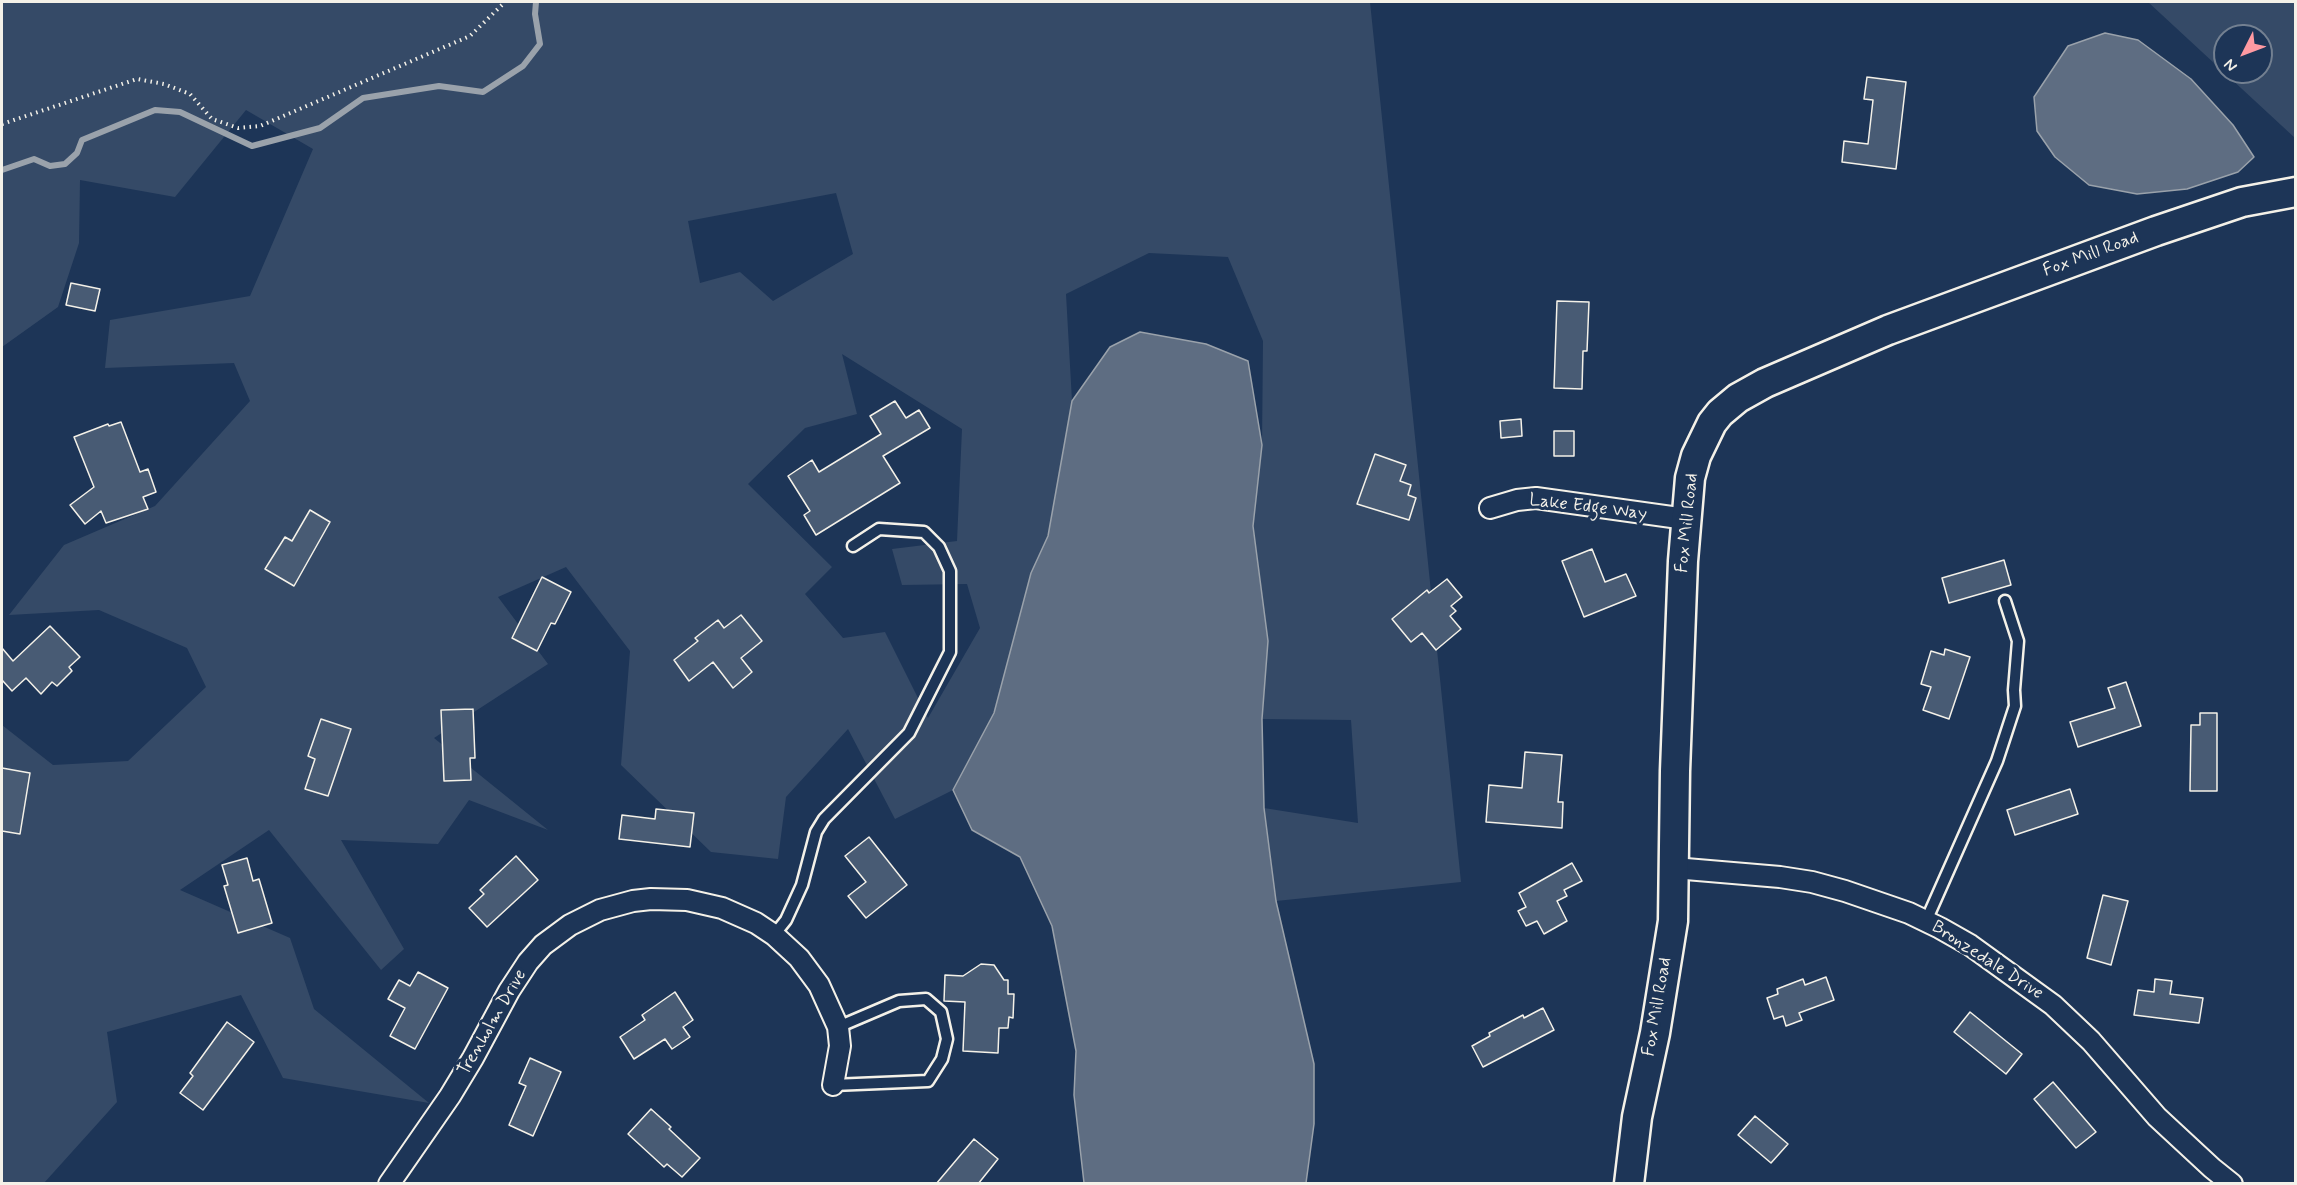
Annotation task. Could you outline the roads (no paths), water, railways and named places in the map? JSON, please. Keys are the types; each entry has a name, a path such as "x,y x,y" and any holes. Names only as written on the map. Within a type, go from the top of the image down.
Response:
{"main road":[{"name":"Fox Mill Road","path":"1629,1184 1637,1117 1655,1032 1673,921 1682,584 1686,519 1690,478 1705,434 1720,413 1738,398 1792,369 1888,330 2156,231 2242,202 2295,192"}],"street":[{"name":"Lake Edge Way","path":"1490,508 1517,500 1536,498 1686,519"},
{"name":"Bronzedale Drive","path":"1674,868 1812,882 1845,891 1926,921 1970,945 2053,1005 2091,1041 2157,1117 2232,1184"},
{"name":"Trenholm Drive","path":"389,1184 450,1096 509,991 528,962 543,945 570,925 600,910 633,901 687,900 722,908 756,923 774,935 799,958 819,985 838,1027 840,1046 833,1085"}],"lane":[{"path":"774,935 786,920 802,885 816,832 824,819 909,733 950,652 950,571 939,548 924,532 879,529 853,546"},
{"path":"1926,921 1997,761 2015,706 2014,690 2019,641 2005,601"},
{"path":"833,1085 928,1081 942,1059 947,1039 941,1012 926,999 900,1001 838,1027"}],"waterway":[{"path":"2,170 34,159 50,166 65,164 77,153 82,140 155,110 180,112 252,146 320,128 363,98 439,86 483,92 523,66 540,44 535,14 536,2"}]}
